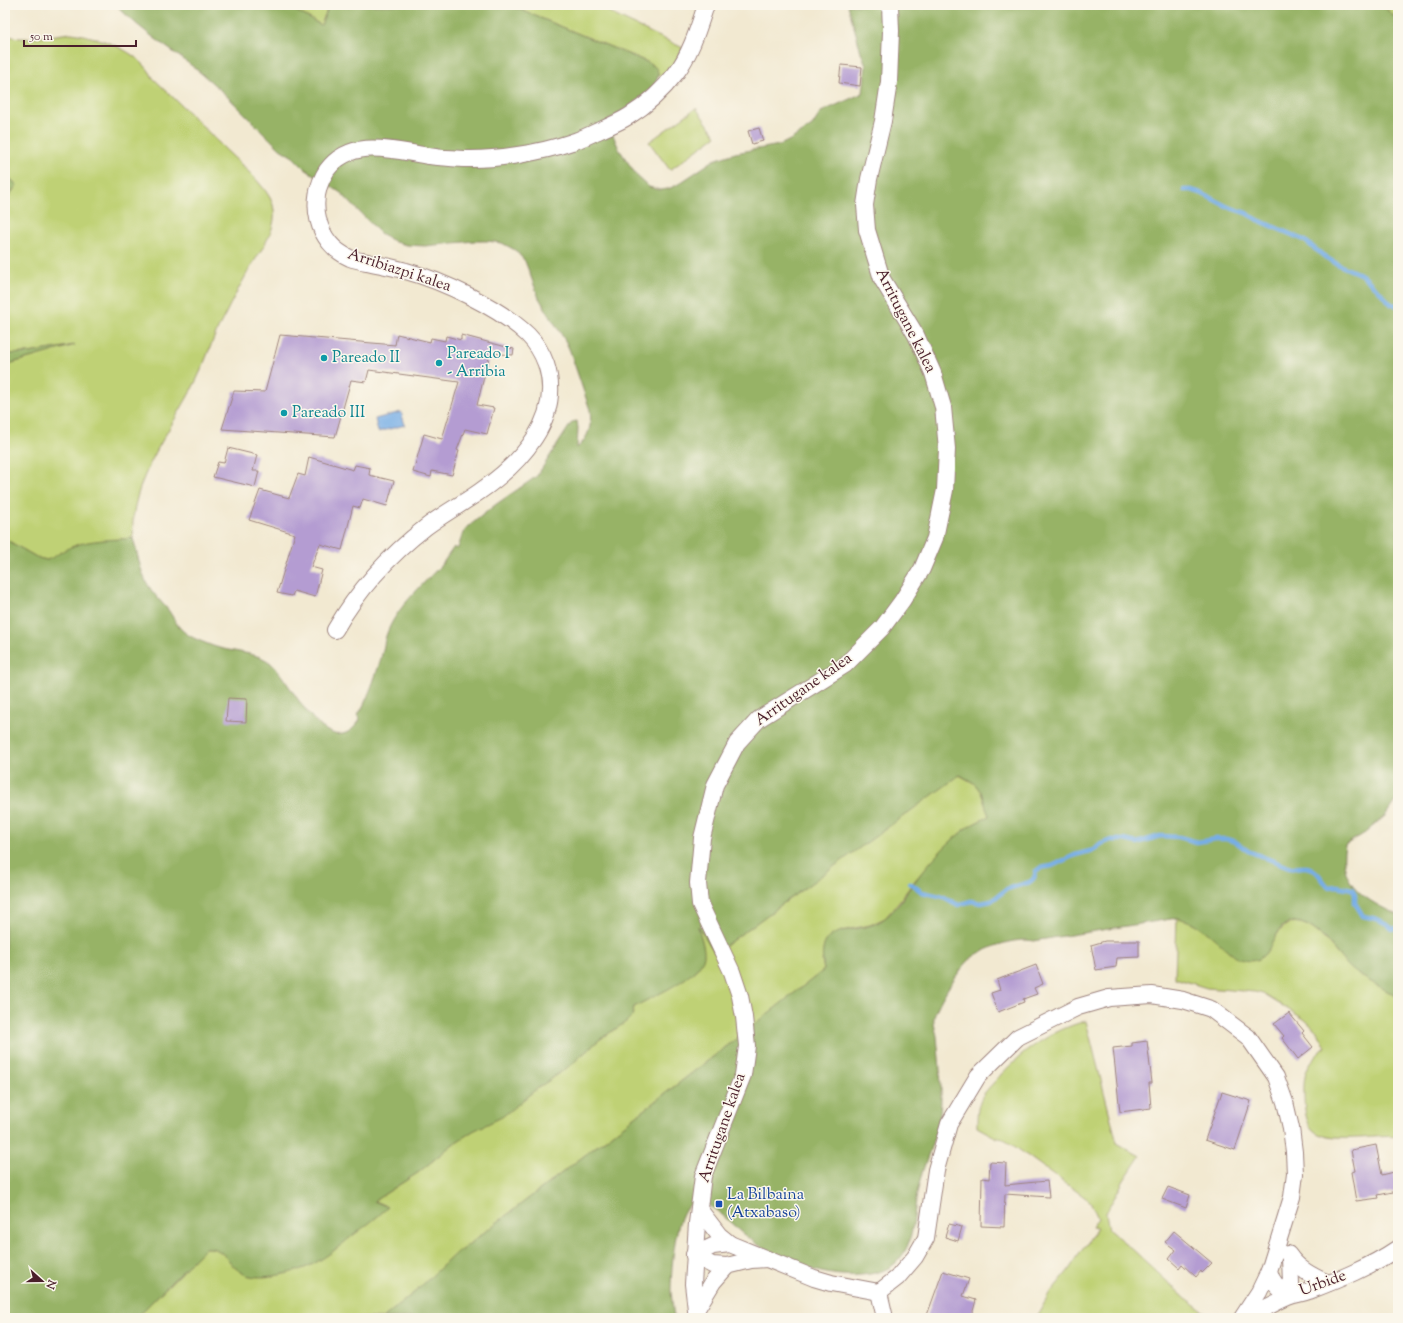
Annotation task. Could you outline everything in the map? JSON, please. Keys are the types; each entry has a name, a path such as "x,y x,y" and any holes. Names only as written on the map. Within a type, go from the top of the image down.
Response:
{"street":[{"name":"Arribiazpi kalea","path":"335,630 347,609 393,555 427,526 480,492 499,477 521,456 538,434 548,409 550,386 547,367 541,351 530,336 494,310 444,284 411,272 351,259 337,250 319,226 316,204 319,184 329,168 344,155 364,148 383,148 433,156 467,159 498,158 542,150 572,142 627,118 657,94 676,73 691,48 706,5"},
{"name":"Arritugane kalea","path":"696,1314 692,1284 703,1176 743,1075 747,1046 740,996 732,972 700,904 698,883 702,838 715,784 737,743 759,718 845,665 882,628 902,601 922,569 935,538 945,490 947,449 943,407 933,373 916,336 882,279 867,230 865,205 869,179 883,120 889,82 891,31 890,5"},
{"path":"699,1209 719,1235 730,1244 814,1278 831,1283 880,1292 897,1278 915,1256 926,1238 936,1170 949,1124 978,1076 1018,1038 1078,1007 1109,998 1152,995 1183,1000 1211,1009 1248,1038 1276,1077 1285,1102 1291,1128 1295,1174 1292,1197 1269,1271 1259,1292 1242,1318"},
{"path":"1280,1236 1290,1257 1302,1270 1310,1276 1328,1283"},
{"path":"694,1255 713,1246 730,1244"},
{"name":"Urbide","path":"1247,1318 1290,1296 1308,1292 1359,1271 1398,1248"},
{"path":"694,1255 712,1265 727,1266 751,1260 769,1259"},
{"path":"1290,1257 1290,1296"},
{"path":"696,1314 713,1282 727,1266"},
{"path":"1269,1271 1270,1277 1276,1286 1290,1296"},
{"path":"880,1292 885,1318"}],"green space":[{"path":"116,5 286,5 321,25 329,5 509,5 647,62 657,69 658,76 655,84 640,99 607,121 619,149 637,176 649,187 660,190 668,189 677,185 714,160 735,153 780,145 812,126 821,112 863,93 866,65 848,5 1382,5 1398,20 1398,797 1385,816 1365,833 1345,845 1344,859 1346,871 1350,881 1357,890 1376,904 1398,915 1398,998 1350,968 1314,929 1295,922 1287,924 1280,929 1266,953 1259,959 1250,961 1237,958 1202,928 1186,920 1177,918 1033,941 1019,940 994,946 969,960 950,985 936,1012 934,1025 937,1036 940,1075 940,1114 936,1133 920,1179 909,1243 895,1264 880,1272 853,1275 820,1272 803,1267 772,1253 757,1244 743,1234 724,1216 708,1205 695,1203 691,1204 685,1209 677,1231 671,1292 674,1318 383,1318 416,1291 458,1251 460,1251 744,1033 824,970 823,953 826,942 832,935 874,924 890,914 927,866 946,846 967,828 989,816 981,792 974,783 960,775 715,953 698,926 704,956 701,964 685,979 634,1007 632,1016 626,1022 599,1040 572,1064 534,1091 502,1117 473,1131 453,1144 419,1172 374,1201 388,1207 334,1251 315,1263 290,1273 260,1277 251,1276 239,1271 222,1253 212,1248 205,1248 136,1318 5,1318 5,539 38,558 47,560 78,544 94,541 133,538 146,582 183,631 193,638 213,646 249,654 268,661 277,670 298,699 322,727 334,734 347,732 360,720 357,715 364,705 371,687 381,659 386,636 390,626 403,606 442,564 454,547 456,549 458,548 463,533 469,526 495,505 537,476 572,422 577,421 577,448 587,435 590,426 590,410 570,351 539,298 525,261 515,250 502,243 487,241 425,246 407,245 395,242 380,233 341,193 305,169 293,157 280,149 212,83 137,24"},
{"path":"286,5 329,5 321,25"},
{"path":"509,5 598,5 616,16 683,48 672,70 658,77 655,68 647,62"},
{"path":"1382,5 1398,5 1398,20"},
{"path":"71,33 105,41 117,46 139,60 147,68 153,78 259,183 270,198 273,205 274,215 273,224 266,242 230,305 216,333 196,381 144,476 137,496 133,517 133,538 103,541 47,560 38,558 5,539 5,365 70,346 29,353 5,354 5,201 17,185 5,174 5,34 12,37 28,38"},
{"path":"696,108 716,136 670,170 649,142"},
{"path":"5,174 17,185 5,201"},
{"path":"75,345 5,365 5,354 29,353"},
{"path":"959,775 974,783 981,792 989,816 968,827 950,842 916,879 885,918 870,925 841,931 822,960 824,970 460,1251 416,1291 383,1318 136,1318 205,1248 212,1248 222,1252 235,1268 240,1271 259,1276 271,1276 329,1254 388,1207 374,1201 419,1172 453,1144 560,1073 599,1040 632,1016 634,1007 687,977 697,969 703,948 697,924 715,953"},
{"path":"1177,918 1184,919 1264,955 1283,927 1291,923 1300,923 1316,931 1349,966 1398,998 1398,1137 1329,1137 1319,1134 1312,1129 1305,1112 1304,1086 1308,1067 1315,1057 1326,1047 1317,1031 1304,1019 1263,994 1207,988 1175,978"},
{"path":"1086,1021 1117,1143 1140,1156 1124,1180 1106,1213 1109,1230 1130,1247 1186,1299 1213,1318 1036,1318 1050,1293 1068,1271 1097,1228 1092,1227 1098,1218 1090,1201 1003,1138 997,1138 977,1127 978,1109 981,1099 986,1091 1005,1070 1026,1052 1061,1030"}],"water":[{"path":"401,412 405,425 378,432 375,419"}],"building":[{"path":"841,65 862,67 860,86 839,83"},
{"path":"759,128 763,141 752,144 748,131"},
{"path":"397,334 430,342 431,338 445,341 446,336 461,340 461,335 514,349 513,355 490,353 477,405 494,408 487,434 465,429 457,450 459,451 452,475 432,471 431,477 413,472 424,434 442,439 459,382 369,370 366,382 351,380 335,437 222,429 234,391 265,392 280,335 395,345"},
{"path":"228,448 257,455 253,471 259,471 255,487 213,477 218,462 224,463"},
{"path":"309,457 353,470 355,465 370,468 369,475 394,481 387,506 363,499 360,508 353,506 342,550 320,544 311,567 322,570 315,597 294,591 292,596 277,593 295,534 249,520 260,490 289,498 298,474 305,476"},
{"path":"228,698 247,699 246,722 226,721"},
{"path":"1105,941 1139,941 1139,957 1117,958 1116,967 1096,970 1091,945"},
{"path":"1036,965 1043,984 1034,988 1037,994 1023,999 1024,1002 998,1012 991,993 1000,990 997,980"},
{"path":"1289,1013 1304,1031 1302,1033 1313,1047 1298,1059 1282,1038 1284,1036 1274,1024"},
{"path":"1147,1041 1152,1083 1149,1083 1151,1108 1120,1112 1113,1048 1132,1046 1132,1043"},
{"path":"1222,1092 1251,1101 1235,1150 1205,1140"},
{"path":"1376,1145 1382,1175 1394,1172 1398,1191 1378,1195 1379,1198 1356,1201 1351,1172 1355,1171 1351,1150"},
{"path":"990,1162 1006,1163 1005,1185 1047,1181 1049,1197 1005,1194 1004,1227 981,1226 982,1178 989,1179"},
{"path":"1168,1187 1190,1195 1186,1208 1162,1199"},
{"path":"949,1224 962,1227 958,1241 945,1237"},
{"path":"1174,1231 1212,1263 1202,1273 1201,1271 1196,1277 1182,1264 1179,1268 1169,1259 1176,1250 1165,1242"},
{"path":"943,1271 969,1279 963,1296 976,1300 973,1311 974,1318 926,1318"}],"waterway":[{"path":"1184,190 1191,190 1201,193 1228,207 1246,213 1258,220 1304,240 1325,257 1362,275 1391,304 1398,306"},
{"path":"910,883 922,892 944,897 958,905 971,901 981,903 991,901 1007,889 1030,882 1034,878 1036,871 1040,868 1052,866 1075,855 1094,850 1101,844 1111,840 1124,840 1137,843 1160,836 1179,837 1197,842 1226,839 1236,842 1248,851 1289,867 1305,867 1312,869 1316,871 1328,887 1337,886 1352,889 1355,894 1355,903 1363,916 1377,919 1387,924 1392,929 1398,928"}],"place":[{"name":"Pareado II","path":"324,358"},
{"name":"Pareado I - Arribia","path":"439,363"},
{"name":"Pareado III","path":"284,413"},
{"name":"La Bilbaina (Atxabaso)","path":"719,1204"}]}
